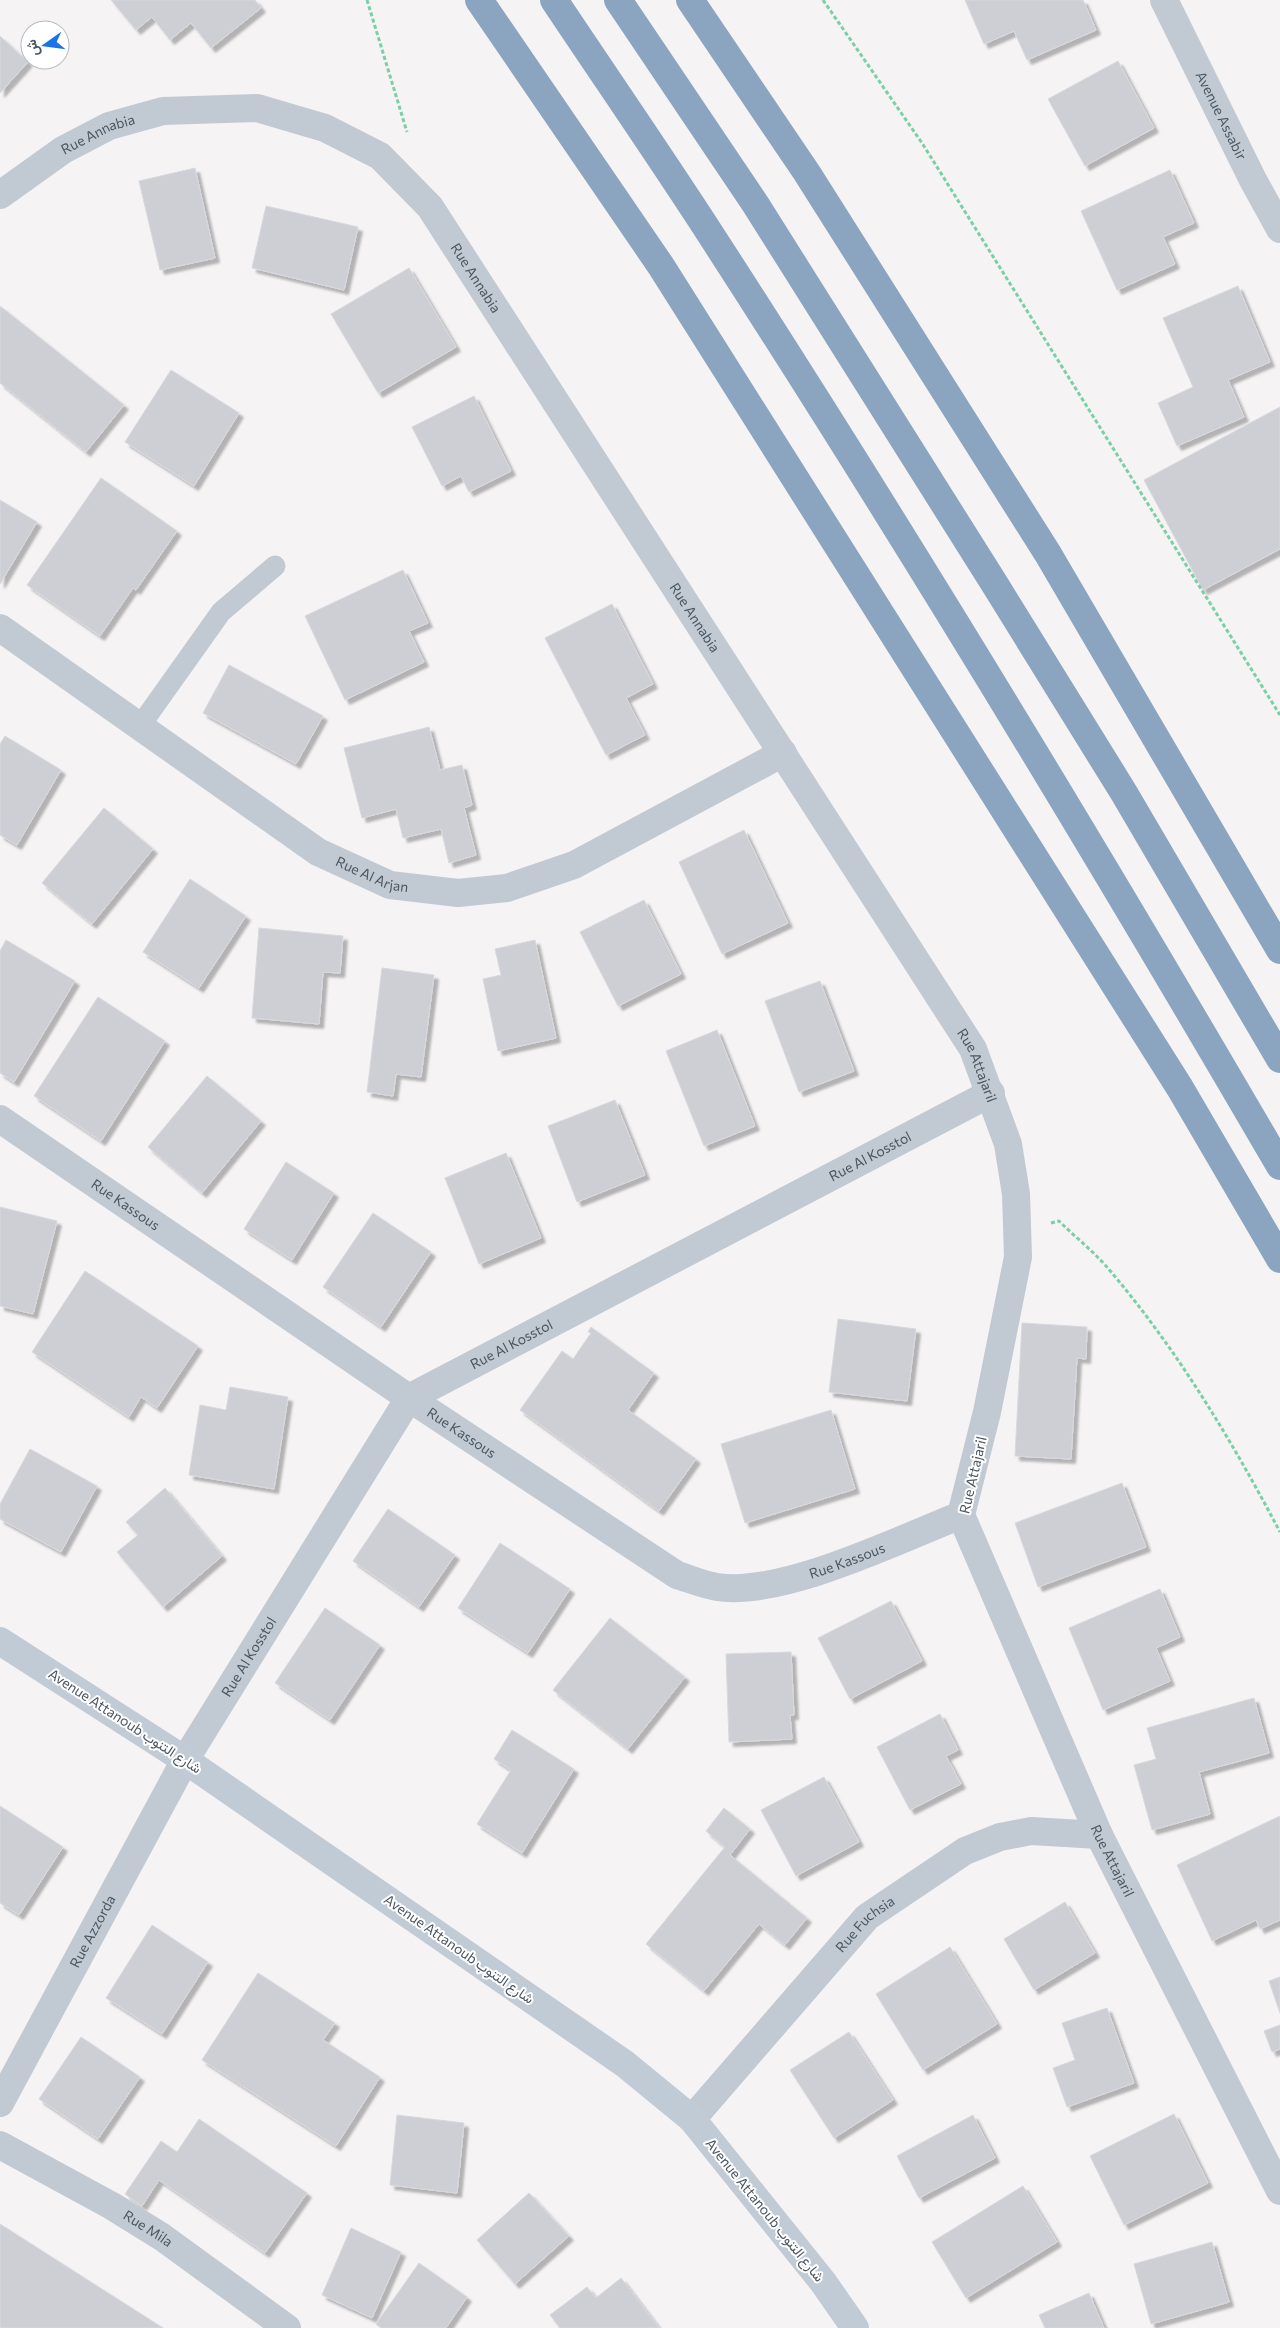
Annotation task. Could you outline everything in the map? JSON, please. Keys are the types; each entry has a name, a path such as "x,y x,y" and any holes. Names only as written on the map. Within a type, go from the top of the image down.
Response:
{"highway":[{"path":"479,0 661,266 1180,1088 1280,1260"},
{"path":"554,0 711,235 946,609 1077,821 1280,1166"},
{"path":"618,0 756,205 989,574 1124,793 1280,1059"},
{"path":"690,0 807,173 1048,554 1280,950"}],"street":[{"name":"Avenue Assabir","path":"1164,0 1253,180 1280,229"},
{"name":"Rue Annabia","path":"0,195 63,150 94,134 110,126 163,111 258,108 325,128 380,156 430,207 783,753"},
{"name":"Rue Al Arjan","path":"0,628 318,852 390,885 458,893 507,888 574,865 783,753"},
{"name":"Rue Attajaril","path":"783,753 973,1049 991,1093 1008,1144 1016,1194 1018,1257 988,1412 961,1515 1099,1835 1280,2190"},
{"name":"Rue Al Kosstol","path":"185,1760 409,1398 991,1093"},
{"name":"Rue Kassous","path":"0,1119 409,1398 676,1575 718,1587 761,1587 817,1572 961,1515"},
{"name":"Avenue Attanoub شارع التنوب","path":"0,1641 185,1760 624,2064 692,2119 823,2282 855,2328"},
{"name":"Rue Azzorda","path":"0,2103 185,1760"},
{"name":"Rue Fuchsia","path":"692,2119 867,1917 965,1851 1000,1838 1031,1832 1099,1835"},
{"name":"Rue Mila","path":"0,2145 112,2206 162,2238 287,2328"}],"lane":[{"path":"140,726 221,612 274,566"}],"path":[{"path":"367,0 410,141"},
{"path":"823,0 922,143 1280,715"},
{"path":"1017,1232 1059,1221 1104,1264 1186,1371 1255,1484 1280,1532"}],"building":[{"path":"111,0 255,0 261,8 211,48 191,23 170,40 152,17 136,30"},
{"path":"965,0 1083,0 1096,30 1027,60 1014,31 984,44"},
{"path":"0,36 20,55 21,70 0,93"},
{"path":"1118,61 1154,128 1085,166 1048,99"},
{"path":"195,168 215,258 160,270 139,181"},
{"path":"1170,170 1194,223 1163,237 1175,264 1117,290 1081,211"},
{"path":"266,206 358,227 344,290 252,268"},
{"path":"409,268 456,347 378,393 331,314"},
{"path":"1238,286 1270,362 1228,380 1244,417 1177,446 1158,403 1193,387 1163,318"},
{"path":"0,306 124,405 86,452 0,383"},
{"path":"171,370 239,413 194,486 125,442"},
{"path":"474,396 511,471 469,492 461,476 442,486 412,427"},
{"path":"1280,407 1280,549 1203,590 1144,480"},
{"path":"101,478 177,531 136,590 133,588 100,636 27,585"},
{"path":"0,500 37,522 0,584"},
{"path":"403,570 428,623 409,631 424,662 345,700 305,616"},
{"path":"612,604 653,684 626,698 645,735 606,755 545,638"},
{"path":"229,665 323,716 296,764 203,713"},
{"path":"429,727 440,770 462,765 472,805 464,808 476,855 449,863 441,829 403,838 396,809 362,818 344,748"},
{"path":"5,736 61,770 17,845 0,835 0,744"},
{"path":"104,808 153,849 92,924 42,883"},
{"path":"744,830 788,923 722,954 679,862"},
{"path":"190,879 246,916 199,988 143,952"},
{"path":"644,900 681,974 618,1006 580,932"},
{"path":"259,928 343,936 340,973 323,972 319,1024 252,1018"},
{"path":"6,940 75,981 14,1082 0,1073 0,951"},
{"path":"535,940 556,1038 498,1051 483,979 501,975 495,949"},
{"path":"382,968 434,975 421,1077 396,1074 393,1096 367,1092"},
{"path":"820,981 854,1071 799,1092 765,1001"},
{"path":"98,997 165,1041 101,1141 34,1096"},
{"path":"717,1030 755,1126 704,1146 666,1051"},
{"path":"207,1076 261,1121 202,1193 148,1147"},
{"path":"615,1100 645,1175 577,1202 548,1126"},
{"path":"506,1153 541,1238 479,1264 445,1178"},
{"path":"286,1162 334,1193 292,1260 244,1229"},
{"path":"0,1207 57,1221 33,1314 0,1306"},
{"path":"373,1213 431,1252 381,1327 323,1287"},
{"path":"85,1271 198,1346 157,1408 141,1397 129,1417 32,1352"},
{"path":"838,1319 916,1329 907,1401 829,1392"},
{"path":"1022,1323 1087,1327 1086,1359 1077,1358 1071,1459 1015,1456"},
{"path":"591,1327 654,1373 628,1410 696,1459 659,1511 520,1410 562,1351 573,1359 591,1333 588,1332"},
{"path":"230,1387 288,1397 274,1489 189,1475 200,1405 226,1410"},
{"path":"831,1410 855,1489 745,1523 721,1444"},
{"path":"30,1449 97,1486 61,1552 0,1519 0,1504"},
{"path":"1122,1483 1146,1547 1038,1587 1015,1523"},
{"path":"165,1488 222,1556 163,1607 117,1552 138,1535 126,1522"},
{"path":"388,1509 455,1555 419,1607 353,1561"},
{"path":"500,1543 570,1589 528,1653 458,1608"},
{"path":"1160,1589 1180,1637 1156,1648 1170,1681 1103,1710 1069,1628"},
{"path":"891,1601 922,1661 850,1699 818,1638"},
{"path":"325,1608 380,1645 330,1720 275,1683"},
{"path":"610,1618 685,1677 628,1749 553,1690"},
{"path":"791,1652 794,1715 790,1715 792,1739 729,1742 726,1654"},
{"path":"1254,1698 1269,1753 1199,1772 1210,1814 1152,1830 1134,1765 1156,1759 1147,1728"},
{"path":"940,1714 958,1750 946,1756 961,1784 910,1810 877,1747"},
{"path":"512,1730 574,1769 522,1853 477,1824 511,1770 494,1759"},
{"path":"824,1777 859,1842 796,1876 761,1810"},
{"path":"0,1806 63,1847 19,1915 0,1903"},
{"path":"724,1808 750,1829 730,1855 807,1918 785,1945 759,1924 704,1991 646,1944 725,1847 706,1831"},
{"path":"1280,1816 1280,1920 1260,1929 1256,1920 1212,1941 1177,1865"},
{"path":"1065,1902 1095,1953 1034,1990 1004,1939"},
{"path":"152,1925 208,1962 162,2034 106,1998"},
{"path":"950,1947 997,2024 923,2070 876,1994"},
{"path":"258,1973 335,2023 323,2040 380,2077 336,2146 202,2060"},
{"path":"1280,1977 1280,2013 1269,1981"},
{"path":"1107,2008 1134,2083 1067,2107 1053,2068 1075,2060 1062,2023"},
{"path":"1280,2025 1280,2049 1272,2052 1264,2031"},
{"path":"849,2032 893,2100 834,2138 790,2070"},
{"path":"81,2037 140,2077 98,2139 39,2099"},
{"path":"1174,2114 1208,2183 1124,2225 1090,2156"},
{"path":"397,2115 464,2123 457,2193 390,2185"},
{"path":"973,2115 995,2158 919,2198 897,2156"},
{"path":"199,2119 307,2193 265,2253 159,2180 142,2206 125,2194 161,2141 177,2152"},
{"path":"1023,2186 1057,2242 966,2298 932,2242"},
{"path":"529,2193 569,2236 515,2284 477,2240"},
{"path":"0,2224 163,2328 0,2328"},
{"path":"351,2228 401,2252 372,2318 322,2295"},
{"path":"1212,2242 1229,2302 1151,2324 1134,2264"},
{"path":"419,2263 467,2297 446,2328 381,2328 376,2324"},
{"path":"621,2278 659,2328 560,2328 550,2315 587,2287 596,2298"},
{"path":"1089,2293 1104,2328 1045,2328 1039,2315"}]}
